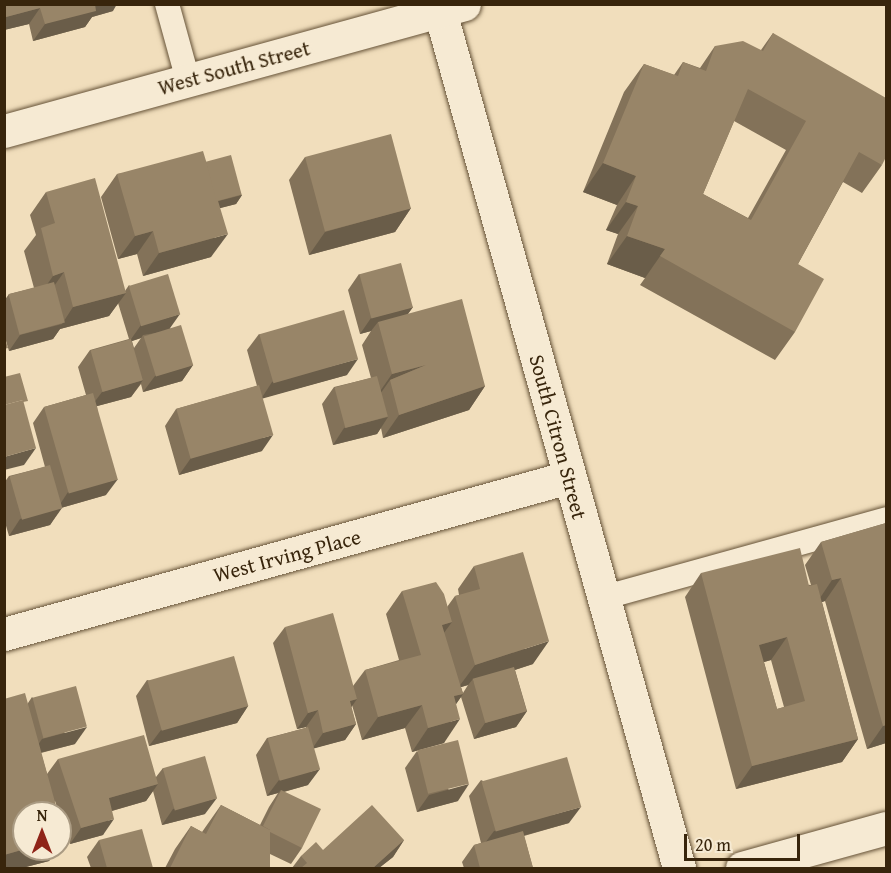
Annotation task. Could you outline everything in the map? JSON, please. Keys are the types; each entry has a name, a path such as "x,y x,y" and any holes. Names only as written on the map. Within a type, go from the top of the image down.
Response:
{"street":[{"name":"West South Street","path":"4,131 448,7"},
{"name":"South Citron Street","path":"448,7 569,477 679,868"},
{"name":"West Irving Place","path":"4,634 569,477"},
{"path":"742,868 886,828"}],"lane":[{"path":"167,4 188,80"},
{"path":"602,598 886,519"}],"building":[{"path":"4,4 95,4 96,11 45,24 40,8 6,17"},
{"path":"773,33 886,98 886,157 882,165 859,152 798,264 824,279 795,332 660,256 665,249 627,236 638,206 626,202 636,176 603,163 644,64 678,76 683,62 706,71 715,46 743,41 763,51","holes":["748,89 806,121 751,220 703,194"]},
{"path":"391,134 411,208 325,231 305,157"},
{"path":"203,151 228,234 159,253 153,231 135,236 117,174"},
{"path":"231,155 242,195 216,201 206,162"},
{"path":"95,178 126,293 73,307 64,272 53,276 41,228 55,223 46,192"},
{"path":"401,263 413,307 371,319 359,274"},
{"path":"168,274 180,314 141,326 129,286"},
{"path":"54,282 65,323 19,335 9,294"},
{"path":"462,299 485,386 399,415 390,380 426,365 392,374 378,322"},
{"path":"344,310 358,359 273,383 259,334"},
{"path":"181,325 193,365 156,377 144,336"},
{"path":"4,335 8,348 4,349"},
{"path":"131,339 143,380 102,392 91,351"},
{"path":"20,373 28,401 23,402 23,400 4,405 4,377"},
{"path":"377,376 388,417 345,428 334,387"},
{"path":"259,385 273,435 191,459 176,409"},
{"path":"93,393 118,480 69,494 44,407"},
{"path":"23,400 36,448 4,457 4,405"},
{"path":"50,465 62,508 22,520 10,477"},
{"path":"886,523 886,725 883,726 841,578 832,580 821,542"},
{"path":"800,548 809,586 817,584 858,739 752,766 701,573","holes":["787,637 805,701 777,709 759,645"]},
{"path":"523,552 549,641 475,665 455,596 480,589 474,566"},
{"path":"436,582 444,594 452,622 442,625 463,694 454,696 460,719 428,728 422,705 378,717 365,670 421,655 402,591"},
{"path":"333,613 357,699 350,701 356,724 323,733 318,710 308,713 285,627"},
{"path":"234,656 248,706 162,731 147,681"},
{"path":"514,667 527,711 485,723 473,679"},
{"path":"76,686 87,727 43,738 33,698"},
{"path":"25,693 55,801 12,801 12,853 4,855 4,699"},
{"path":"308,727 320,769 280,781 268,739"},
{"path":"144,735 158,784 109,798 114,819 81,828 58,759"},
{"path":"458,740 469,784 428,794 417,750"},
{"path":"205,756 217,798 175,810 163,768"},
{"path":"567,757 581,807 496,832 481,782"},
{"path":"281,790 321,809 302,848 263,826"},
{"path":"221,805 270,830 270,868 170,868 191,826 206,834"},
{"path":"372,805 404,840 373,868 301,868 307,863 301,856 316,842 323,850"},
{"path":"142,829 153,868 107,868 99,840"},
{"path":"523,831 533,868 480,868 474,845"}]}
